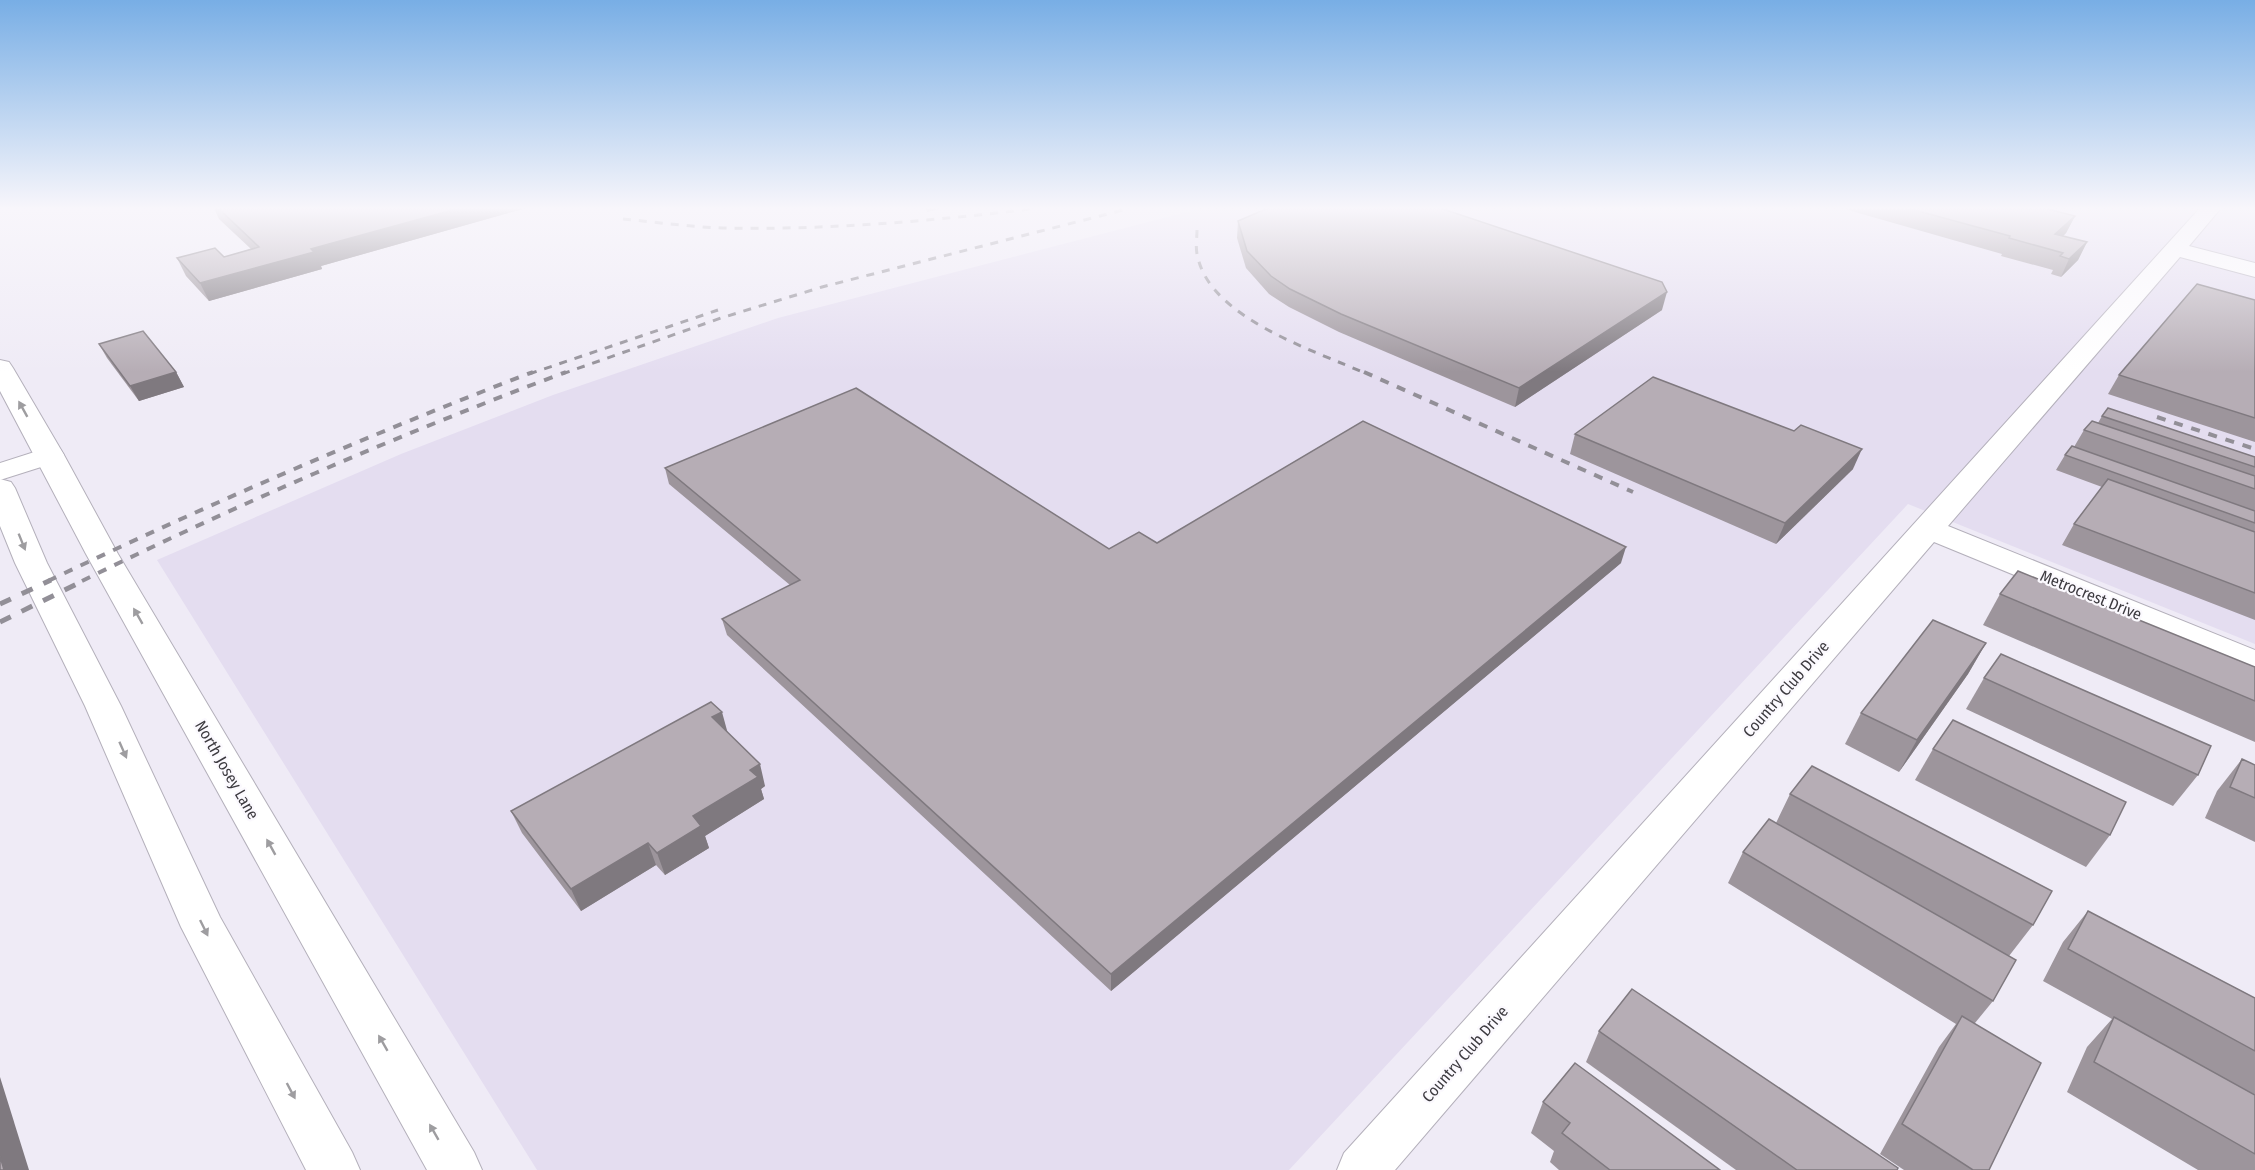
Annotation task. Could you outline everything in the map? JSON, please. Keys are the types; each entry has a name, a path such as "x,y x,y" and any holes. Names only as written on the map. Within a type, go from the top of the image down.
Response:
{"main road":[{"name":"North Josey Lane","path":"0,368 45,446 102,554 456,1170"},
{"path":"0,488 30,563 103,706 203,927 334,1170"}],"street":[{"name":"Country Club Drive","path":"1362,1170 1926,528 2163,263"},
{"path":"2227,263 2255,270"},
{"path":"0,448 45,446"},
{"path":"0,472 45,446"},
{"name":"Metrocrest Drive","path":"1926,528 2255,663"}],"shaded area":[{"path":"992,263 2255,263 2255,644 1908,504 1289,1170 537,1170 157,560 401,454 553,395 778,318"}],"building":[{"path":"181,263 275,263 200,283"},
{"path":"1258,263 1604,263 1662,282 1667,292 1519,388 1341,314 1290,289 1271,276"},
{"path":"2197,284 2255,300 2255,418 2119,375"},
{"path":"143,331 176,372 130,386 99,344"},
{"path":"1653,377 1794,431 1801,425 1862,449 1785,523 1575,434"},
{"path":"856,388 1109,549 1139,532 1157,543 1363,421 1626,547 1111,974 722,619 800,580 665,468"},
{"path":"2108,408 2255,457 2255,467 2102,416"},
{"path":"2092,421 2255,476 2255,489 2084,430"},
{"path":"2072,446 2255,511 2255,523 2065,455"},
{"path":"2108,479 2255,532 2255,593 2074,524"},
{"path":"2018,571 2255,667 2255,701 2000,594"},
{"path":"1933,620 1986,643 1917,740 1861,713"},
{"path":"2001,654 2211,746 2198,775 1984,678"},
{"path":"711,702 722,712 712,717 760,764 750,770 758,777 693,816 701,826 657,853 648,843 571,889 511,811"},
{"path":"1953,720 2126,802 2110,835 1933,749"},
{"path":"2242,759 2255,765 2255,798 2230,787"},
{"path":"1812,766 2052,891 2033,925 1790,794"},
{"path":"1769,819 2016,960 1993,1001 1743,852"},
{"path":"2088,911 2255,998 2255,1051 2068,949"},
{"path":"1632,989 1898,1168 1897,1170 1797,1170 1599,1031"},
{"path":"1962,1016 2041,1063 1989,1170 1973,1170 1902,1124"},
{"path":"2114,1017 2255,1095 2255,1154 2094,1062"},
{"path":"1575,1063 1720,1170 1610,1170 1562,1133 1570,1123 1543,1102"},
{"path":"0,1156 4,1170 0,1170"}],"railway":[{"path":"562,374 721,318 822,287 917,263"},
{"path":"1200,263 1207,280 1223,299 1244,315 1295,343 1367,374"},
{"path":"529,374 718,310"},
{"path":"48,581 288,472 533,372"},
{"path":"82,581 321,470 566,372"},
{"path":"1364,372 1633,492"},
{"path":"2157,417 2255,449"},
{"path":"0,604 51,580"},
{"path":"0,622 85,580"}]}
